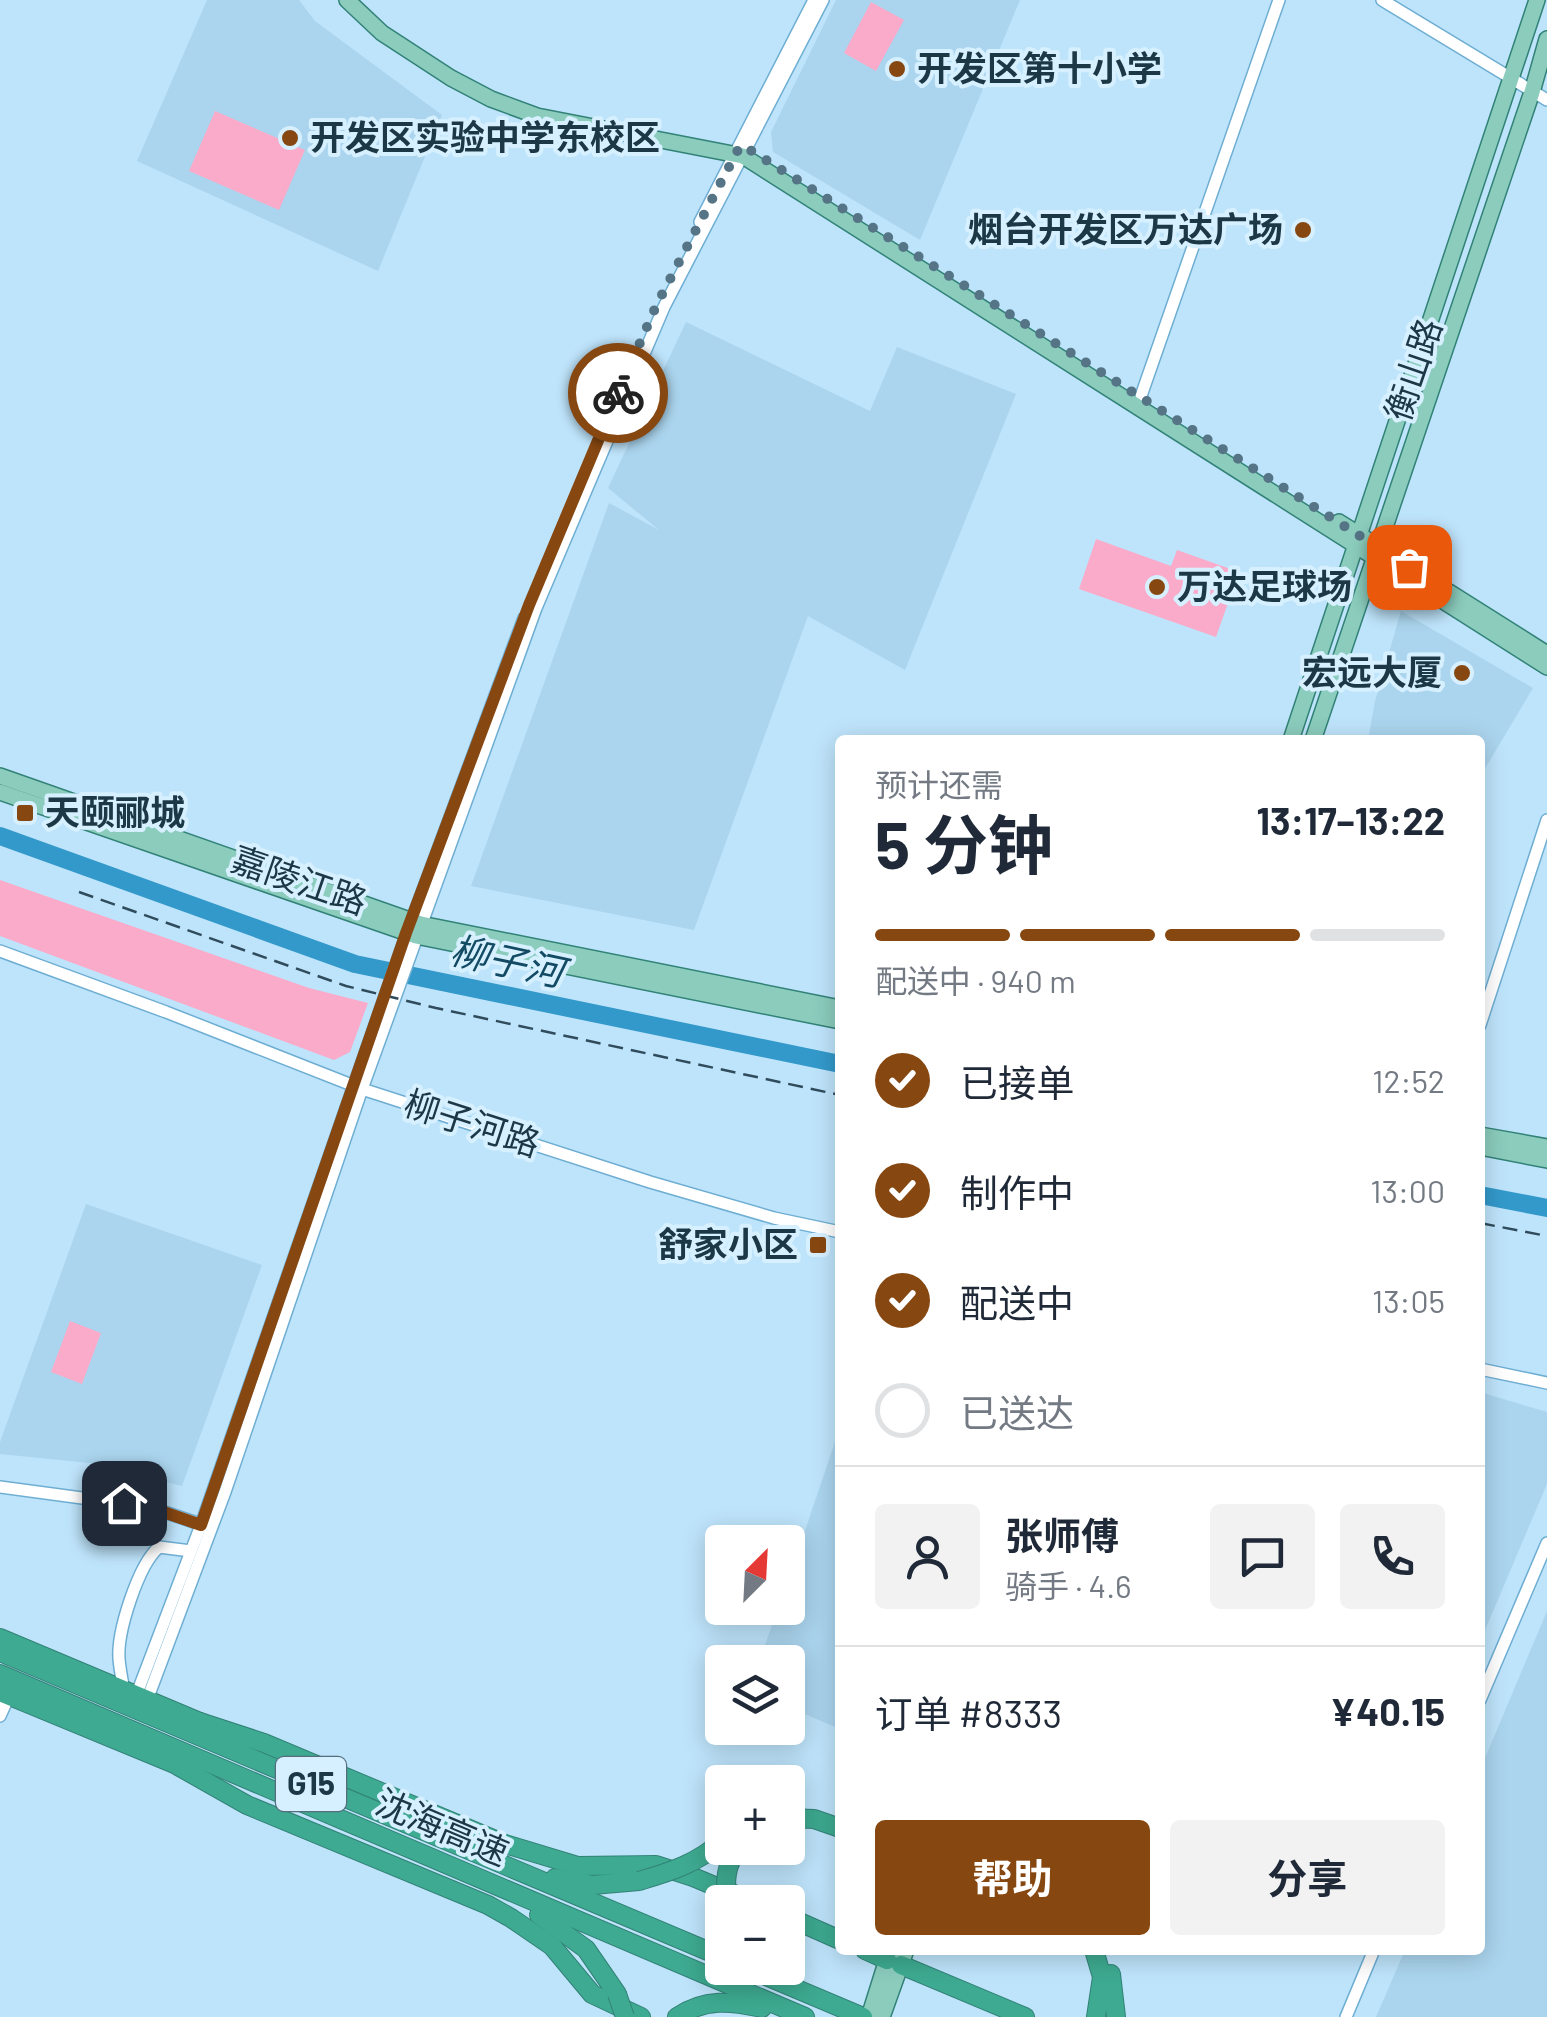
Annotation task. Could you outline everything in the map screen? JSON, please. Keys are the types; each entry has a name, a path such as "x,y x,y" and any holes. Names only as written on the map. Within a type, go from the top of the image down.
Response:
{"highway":[{"path":"0,1638 298,1766 407,1824"},
{"name":"沈海高速","path":"0,1652 705,1950"},
{"name":"沈海高速","path":"0,1674 802,2017"},
{"path":"4,1694 178,1766 398,1845"},
{"path":"200,1722 264,1743 520,1849 578,1866 656,1865 712,1885"},
{"path":"178,1766 248,1804 511,1918 552,1946 592,1994 640,2017"},
{"path":"805,1809 835,1817"},
{"path":"805,1819 835,1826"},
{"path":"470,1851 517,1869 593,1885 639,1881 678,1870 705,1855"},
{"path":"460,1871 570,1936 599,1966 617,1994 625,2017"},
{"path":"805,1925 835,1938"},
{"path":"1096,1955 1106,1976 1096,2017"},
{"path":"1103,1955 1116,2017"},
{"path":"896,1956 1025,2017"},
{"path":"787,1985 866,2017"},
{"path":"798,1985 818,1998"},
{"path":"677,2017 697,2006 722,2001 802,2017"}],"main road":[{"path":"347,0 382,33 492,99 537,116 741,151 1547,654"},
{"path":"358,0 386,26 454,71 536,108 741,151 1141,396 1358,539"},
{"name":"衡山路","path":"1292,735 1538,0"},
{"name":"衡山路","path":"1315,735 1540,96 1547,39"},
{"path":"1377,551 1547,667"},
{"name":"嘉陵江路","path":"0,776 412,935 835,1007"},
{"name":"嘉陵江路","path":"0,792 412,935 835,1020"},
{"path":"1485,1136 1547,1148"},
{"path":"1485,1148 1547,1160"},
{"path":"866,2017 896,1956"},
{"path":"882,2017 896,1956"}],"street":[{"path":"136,1696 206,1526 412,935 551,571 664,307 814,0"},
{"path":"741,151 823,0"},
{"path":"1141,396 1279,0"},
{"path":"1382,0 1540,96"},
{"path":"1485,1010 1547,820"},
{"name":"柳子河路","path":"0,951 358,1088 650,1182 774,1218 835,1231"},
{"path":"1485,1370 1547,1383"},
{"path":"0,1487 149,1507 206,1526"},
{"path":"136,1696 191,1551 206,1526"},
{"path":"1485,1688 1547,1542"},
{"path":"136,1696 118,1656 125,1613 149,1558 159,1548 191,1551"},
{"path":"0,1716 4,1694"},
{"path":"1346,2017 1372,1955"}],"shaded area":[{"name":"开发区实验中学东校区","path":"207,0 299,0 315,21 442,115 378,271 137,161"},
{"name":"开发区第十小学","path":"836,0 1020,0 920,240 773,152 771,132"},
{"path":"871,2 904,20 876,71 844,53"},
{"path":"215,111 305,150 279,210 189,171"},
{"path":"686,322 870,411 897,347 1016,394 905,670 808,616 694,930 471,886 609,503 659,530 608,488"},
{"name":"万达足球场","path":"1096,539 1171,566 1177,550 1239,572 1216,637 1079,589"},
{"path":"1401,611 1533,688 1485,769 1485,735 1369,735"},
{"path":"0,880 309,988 368,1003 350,1052 334,1060 0,936"},
{"path":"86,1204 262,1265 182,1486 89,1463 0,1454 0,1442"},
{"path":"70,1321 101,1333 82,1384 51,1372"},
{"path":"1485,1393 1547,1412 1547,1484 1485,1630"},
{"path":"835,1442 835,1727 805,1714 805,1645 765,1645 772,1625 805,1625 805,1531"},
{"path":"1547,1611 1547,2017 1376,2017 1403,1955 1485,1955 1485,1758"}],"waterway":[{"name":"柳子河","path":"0,836 355,964 835,1063"},
{"name":"柳子河","path":"1485,1196 1547,1208"}],"railway":[{"path":"79,892 346,986 835,1094"},
{"path":"1485,1224 1547,1236"}],"way so far":[{"path":"618,393 657,304 740,146 1409,567"}],"place":[{"name":"开发区第十小学","path":"897,69"},
{"name":"开发区实验中学东校区","path":"290,138"},
{"name":"烟台开发区万达广场","path":"1303,230"},
{"name":"万达足球场","path":"1157,587"},
{"name":"宏远大厦","path":"1462,673"},
{"name":"天颐郦城","path":"25,813"},
{"name":"舒家小区","path":"818,1245"}],"route":[{"path":"124,1503 149,1507 201,1525 406,933 529,605 618,393"}]}
